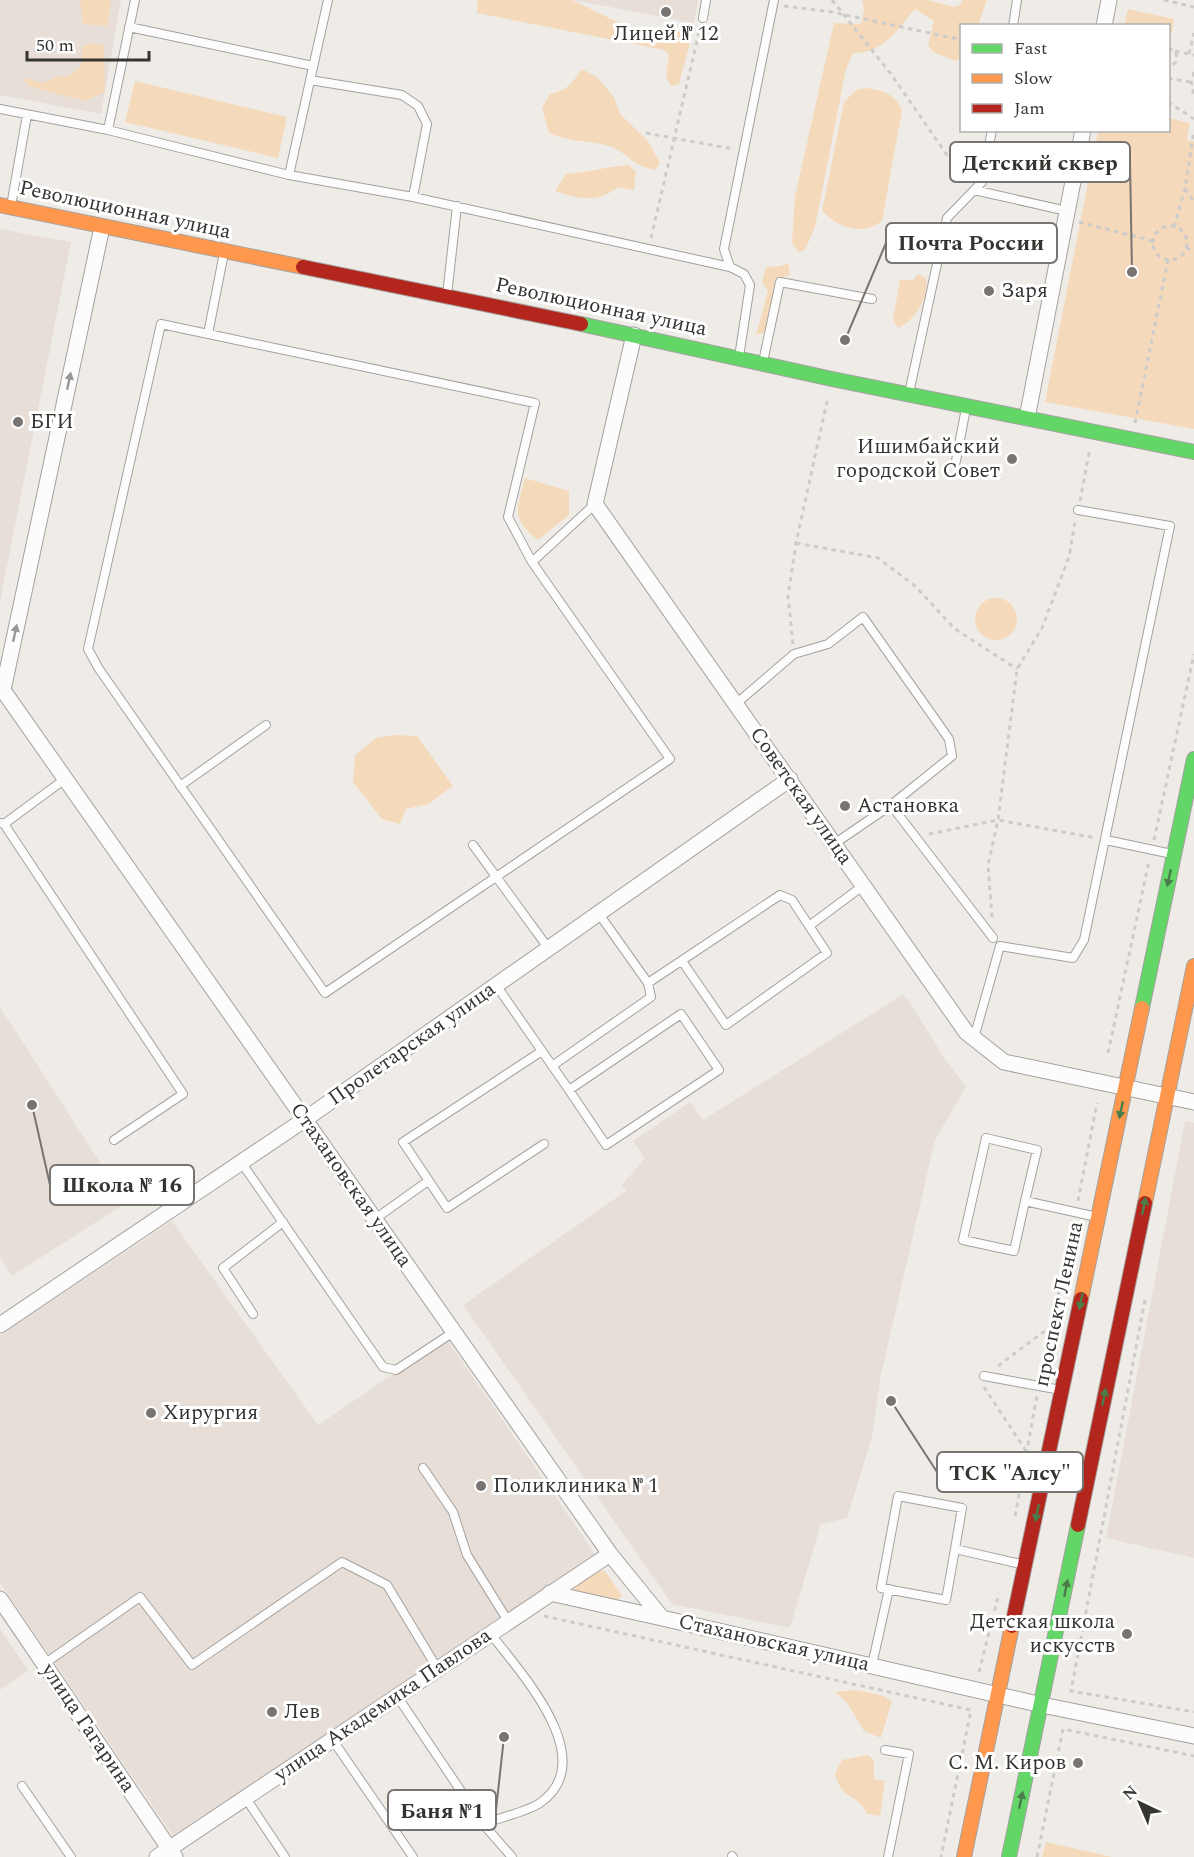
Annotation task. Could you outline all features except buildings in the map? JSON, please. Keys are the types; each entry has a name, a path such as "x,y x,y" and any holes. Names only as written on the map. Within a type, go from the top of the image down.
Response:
{"street":[{"path":"1104,24 1109,0"},
{"path":"1027,418 1083,132"},
{"name":"Революционная улица","path":"6,206 634,335 966,407 1194,452"},
{"name":"Стахановская улица","path":"102,227 1,690 610,1554 662,1618 1042,1705 1194,1736"},
{"path":"595,504 634,335"},
{"name":"Советская улица","path":"595,504 966,1032 974,1040 1004,1062 1194,1102"},
{"name":"проспект Ленина","path":"964,1857 1000,1694 1194,759"},
{"name":"Пролетарская улица","path":"0,1325 304,1120 790,779"},
{"path":"1009,1857 1194,966"},
{"name":"улица Академика Павлова","path":"167,1854 245,1797 521,1611 610,1554"},
{"path":"550,1593 662,1618"},
{"name":"улица Гагарина","path":"0,1599 167,1854"}],"lane":[{"path":"108,130 135,0"},
{"path":"289,175 327,0"},
{"path":"703,18 706,0"},
{"path":"1013,24 1017,0"},
{"path":"730,267 724,249 774,2"},
{"path":"129,27 313,66"},
{"path":"310,80 402,95 418,106 427,124 413,197"},
{"path":"0,110 108,130 289,175 457,206 730,267 744,274 750,285 738,358"},
{"path":"6,206 27,115"},
{"path":"908,394 947,218 982,182 992,132"},
{"path":"974,190 1058,209"},
{"path":"447,296 457,206"},
{"path":"208,334 224,251"},
{"path":"763,363 780,282 872,299"},
{"path":"161,324 208,334 535,403 508,517 532,562 670,759 326,993 99,669 88,649 161,324"},
{"path":"956,461 966,407"},
{"path":"532,562 595,504"},
{"path":"974,1040 1000,946 1073,958 1084,940 1170,526 1078,510"},
{"path":"737,703 794,654 828,644 863,617 949,739 952,756 891,805 834,844"},
{"path":"180,786 266,725"},
{"path":"65,779 2,823 183,1094 114,1140"},
{"path":"891,805 993,938"},
{"path":"1106,840 1174,854"},
{"path":"473,845 549,949"},
{"path":"809,926 864,885"},
{"path":"648,983 682,960 780,895 792,900 827,953 726,1025 682,960"},
{"path":"552,1066 651,997 648,983 599,914"},
{"path":"496,986 606,1145 719,1070 681,1014 569,1090"},
{"path":"542,1051 404,1142 447,1208 544,1144"},
{"path":"986,1138 1037,1149 1025,1201 1014,1251 963,1240 986,1138"},
{"path":"241,1162 383,1368 396,1370 454,1331"},
{"path":"375,1219 428,1181"},
{"path":"1025,1201 1098,1217"},
{"path":"253,1314 226,1277 223,1268 283,1222"},
{"path":"984,1376 1063,1390"},
{"path":"423,1468 453,1512 467,1555 508,1621"},
{"path":"898,1496 962,1508 955,1549 946,1600 881,1588 898,1496"},
{"path":"955,1549 1026,1565"},
{"path":"44,1664 140,1597 192,1665 342,1562 387,1585 437,1668"},
{"path":"872,1665 889,1589"},
{"path":"483,1824 540,1804 561,1780 563,1750 543,1702 490,1633"},
{"path":"397,1696 483,1824 512,1857"},
{"path":"332,1739 413,1857"},
{"path":"885,1750 909,1755 888,1857"},
{"path":"22,1786 71,1857"},
{"path":"245,1797 285,1857"}],"path":[{"path":"832,0 891,74 947,155 985,166"},
{"path":"1164,0 1194,7"},
{"path":"774,2 844,14 960,40"},
{"path":"649,249 703,18"},
{"path":"1170,49 1192,55 1194,33"},
{"path":"1170,66 1177,60 1175,51"},
{"path":"1194,72 1191,82 1194,96"},
{"path":"1170,78 1191,82"},
{"path":"1170,103 1194,119"},
{"path":"1174,227 1185,189 1194,130"},
{"path":"646,133 745,152"},
{"path":"1185,189 1194,202"},
{"path":"1073,220 1153,241"},
{"path":"1174,227 1186,237 1186,248 1181,256 1168,260 1158,256 1153,241 1163,228 1174,227"},
{"path":"1186,248 1194,251"},
{"path":"1132,438 1168,260"},
{"path":"794,654 788,596 796,543 832,379"},
{"path":"993,938 988,865 998,820 1017,669 1042,628 1069,557 1094,431"},
{"path":"796,543 878,558 915,586 955,629 1017,669"},
{"path":"923,829 931,835 998,820 1106,840"},
{"path":"1147,1293 1071,1691 1194,1712"},
{"path":"521,1611 971,1710 941,1857"},
{"path":"1037,1857 1063,1729 1194,1756"}],"shaded area":[{"path":"0,0 121,0 101,114 0,95"},
{"path":"80,0 111,0 107,26 83,24"},
{"path":"478,0 572,0 634,30 687,32 690,43 679,84 671,86 666,76 669,55 664,50 477,13"},
{"name":"Лицей № 12","path":"572,0 698,0 694,23"},
{"path":"862,0 927,0 955,7 961,4 962,0 987,0 978,24 960,24 960,58 956,61 933,52 928,45 934,21 915,9 896,32 881,45 864,52 853,53 846,69 815,227 805,250 799,252 792,243 795,196 834,23 861,24 864,10"},
{"path":"1128,9 1174,19 1172,32 1170,24 1124,24"},
{"path":"90,43 104,45 105,92 85,101 31,87 22,79 42,83 59,76 68,77 81,66 82,47"},
{"path":"582,69 597,77 614,97 620,114 648,141 660,163 655,170 638,164 609,146 549,133 542,108 550,94 565,89"},
{"path":"135,81 287,117 278,158 125,122"},
{"path":"866,88 892,96 902,110 882,221 874,226 858,229 842,226 822,211 844,102 856,90"},
{"path":"1170,118 1190,123 1187,140 1194,141 1194,429 1045,402 1098,132 1170,132"},
{"path":"629,165 636,172 634,190 618,187 595,198 580,198 555,191 566,174"},
{"name":"БГИ","path":"0,229 71,242 0,602"},
{"path":"788,263 790,275 775,279 766,332 756,335 768,291 762,282 766,267"},
{"path":"918,274 926,278 926,292 915,314 898,328 893,320 900,280 913,280"},
{"path":"525,478 569,491 569,515 538,540 519,519 518,505"},
{"path":"996,598 1004,599 1011,604 1016,611 1016,627 1011,634 1004,639 996,640 988,639 981,634 976,627 975,619 976,611 981,604 988,599"},
{"path":"395,735 417,736 453,786 428,804 406,809 400,824 382,819 353,782 355,755 376,738"},
{"path":"902,995 907,998 945,1059 966,1087 935,1140 881,1375 872,1437 847,1518 821,1524 790,1628 672,1604 463,1305 626,1191 622,1185 645,1158 633,1141 690,1102 703,1120"},
{"path":"0,1007 126,1203 12,1276 0,1257"},
{"path":"1185,1121 1194,1123 1194,1558 1106,1538"},
{"path":"172,1221 318,1425 446,1338 595,1554 173,1836 0,1583 0,1335"},
{"path":"594,1571 605,1571 622,1596 614,1603 580,1594 574,1589"},
{"path":"0,1629 28,1670 0,1690"},
{"path":"856,1690 884,1696 892,1701 881,1738 864,1731 848,1704 835,1692"},
{"path":"868,1755 874,1760 874,1779 885,1781 880,1816 867,1814 859,1803 841,1788 835,1773 842,1760"},
{"path":"1046,1842 1112,1857 1042,1857"}],"traffic: fast":[{"path":"581,324 832,379 1194,452"},
{"path":"1142,1008 1194,759"},
{"path":"1009,1857 1078,1525"}],"traffic: slow":[{"path":"0,205 303,267"},
{"path":"1145,1203 1194,966"},
{"path":"1081,1299 1142,1008"},
{"path":"964,1857 1012,1626"}],"traffic: jam":[{"path":"303,267 581,324"},
{"path":"1078,1525 1145,1203"},
{"path":"1012,1626 1081,1299"}],"place":[{"name":"Лицей № 12","path":"666,12"},
{"name":"Детский сквер","path":"1132,272"},
{"name":"Заря","path":"989,291"},
{"name":"Почта России","path":"845,340"},
{"name":"БГИ","path":"18,422"},
{"name":"Ишимбайский городской Совет","path":"1012,459"},
{"name":"Астановка","path":"845,806"},
{"name":"Школа № 16","path":"32,1105"},
{"name":"ТСК \"Алсу\"","path":"891,1401"},
{"name":"Хирургия","path":"151,1413"},
{"name":"Поликлиника № 1","path":"481,1486"},
{"name":"Детская школа искусств","path":"1127,1634"},
{"name":"Лев","path":"272,1712"},
{"name":"Баня №1","path":"504,1737"},
{"name":"С. М. Киров","path":"1078,1763"}]}
